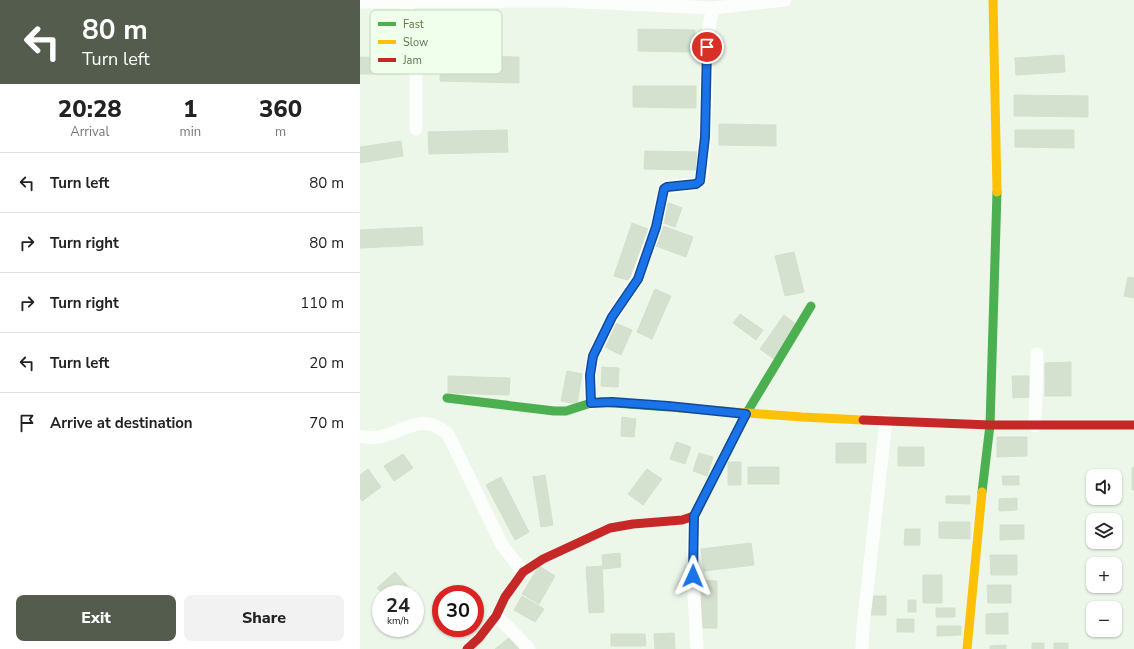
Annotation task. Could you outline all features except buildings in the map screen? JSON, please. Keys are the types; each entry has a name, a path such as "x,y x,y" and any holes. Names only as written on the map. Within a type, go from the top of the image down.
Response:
{"street":[{"path":"360,2 563,1 713,8 785,0"},
{"path":"967,649 978,526 990,425 997,197 993,0"},
{"path":"405,2 407,10"},
{"path":"591,403 590,375 593,356 612,317 638,279 656,227 664,189 667,187 696,184 700,181 702,176 705,137 708,32 713,8"},
{"path":"416,74 416,129"},
{"path":"697,649 693,576 694,516 746,414 811,306"},
{"path":"1035,426 1037,354"},
{"path":"447,398 554,411 573,409 591,403 602,402 746,414 886,421 1035,426 1134,425"},
{"path":"862,649 863,627 886,421"},
{"path":"360,436 378,438 410,425 421,423 432,423 441,427 448,434 502,545 523,572"},
{"path":"467,649 479,638 496,616 505,597 523,572 543,559 610,528 633,524 682,520 694,516"},
{"path":"496,616 529,649"}],"traffic: fast":[{"path":"982,492 990,425 997,192"},
{"path":"705,494 746,414 811,306"},
{"path":"447,398 554,411 566,411 591,403 602,402 668,407"}],"traffic: slow":[{"path":"993,0 997,192"},
{"path":"668,407 863,420"},
{"path":"967,649 982,492"}],"traffic: jam":[{"path":"863,420 990,425 1134,425"},
{"path":"467,649 479,638 496,616 505,597 523,572 543,559 610,528 633,524 682,520 694,516 705,494"}],"route":[{"path":"693,576 694,516 746,414 612,402 591,403 590,375 593,356 600,341 612,317 638,279 656,227 664,189 667,187 696,184 700,181 702,176 705,137 707,47"}]}
